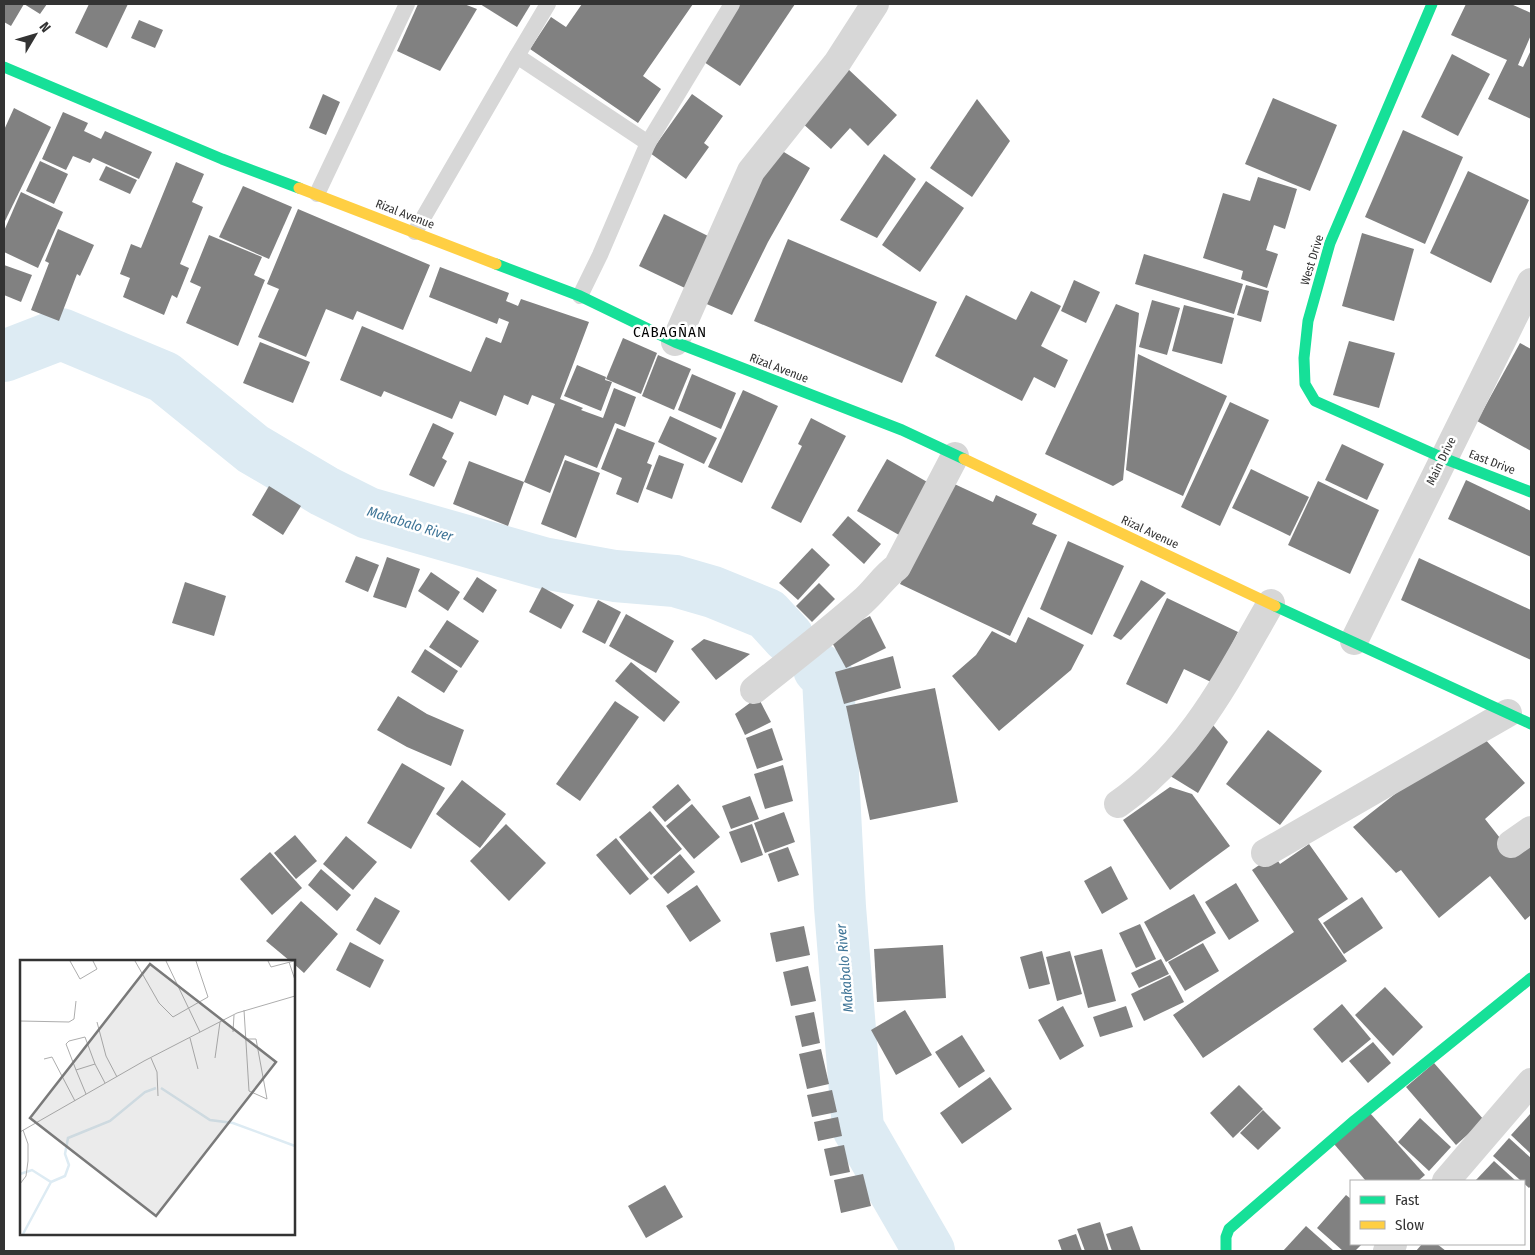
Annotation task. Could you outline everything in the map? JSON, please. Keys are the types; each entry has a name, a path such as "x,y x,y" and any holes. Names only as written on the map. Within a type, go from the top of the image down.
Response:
{"main road":[{"name":"West Drive","path":"1432,4 1330,243 1308,321 1304,358 1305,384 1315,401 1443,458"},
{"name":"Rizal Avenue","path":"4,67 222,159 580,296 676,342 902,430 1520,719"},
{"name":"East Drive","path":"1443,458 1531,492"},
{"path":"1226,1251 1226,1237 1229,1228 1355,1120 1531,978"}],"street":[{"path":"676,342 751,171 837,64 875,4"},
{"name":"Main Drive","path":"1354,641 1531,282"},
{"path":"754,690 834,627 868,597 882,577 897,566 955,456"},
{"path":"1118,804 1157,772 1187,740 1224,683 1271,603"},
{"path":"1265,854 1520,719"},
{"path":"1447,1180 1531,1082"}],"lane":[{"path":"317,194 407,4"},
{"path":"415,232 548,4"},
{"path":"580,296 600,255 648,143 732,4"},
{"path":"517,56 648,143"}],"building":[{"path":"4,4 24,4 11,26 4,22"},
{"path":"24,4 47,4 40,14"},
{"path":"89,4 128,4 107,48 75,33"},
{"path":"418,4 464,4 477,9 440,71 397,51"},
{"path":"480,4 531,4 517,27"},
{"path":"582,4 693,4 643,76 661,89 638,123 530,49 551,17 566,27"},
{"path":"738,4 795,4 740,86 701,60"},
{"path":"1466,4 1511,4 1531,13 1531,35 1518,65 1523,67 1531,50 1531,119 1488,99 1507,60 1451,35"},
{"path":"139,20 163,30 155,48 131,38"},
{"path":"1452,54 1490,74 1458,136 1421,117"},
{"path":"848,69 897,115 868,146 850,128 831,149 801,122"},
{"path":"323,94 340,102 326,135 309,128"},
{"path":"692,94 723,116 704,143 709,147 686,179 650,153"},
{"path":"1273,98 1337,125 1310,191 1245,164"},
{"path":"977,99 1010,141 972,197 930,168"},
{"path":"14,108 51,127 5,221 4,130"},
{"path":"63,112 88,123 84,131 101,139 105,131 152,152 139,179 93,158 90,163 73,156 66,170 42,159"},
{"path":"1403,130 1463,157 1425,244 1365,217"},
{"path":"779,149 810,168 768,242 732,315 702,302 748,203"},
{"path":"884,154 916,179 877,238 840,220"},
{"path":"40,161 68,174 54,204 26,191"},
{"path":"176,162 204,174 192,202 203,207 180,264 189,268 177,298 172,295 164,315 123,297 130,278 120,274 131,244 141,248"},
{"path":"106,166 137,180 130,194 99,180"},
{"path":"1468,171 1529,200 1491,283 1430,253"},
{"path":"1258,177 1297,189 1285,229 1274,225 1266,250 1278,254 1267,288 1241,279 1243,271 1203,258 1223,193 1250,201"},
{"path":"926,181 964,208 920,272 882,245"},
{"path":"243,186 292,207 269,259 219,237"},
{"path":"21,192 63,212 38,268 4,252 4,231"},
{"path":"298,209 430,265 403,330 357,311 353,320 326,309 306,357 258,337 279,289 267,284"},
{"path":"664,214 712,238 687,289 639,266"},
{"path":"58,229 94,245 80,276 77,274 59,321 31,310 49,263 45,261"},
{"path":"1362,233 1414,249 1394,321 1342,306"},
{"path":"209,235 262,257 254,275 265,280 238,346 186,323 201,287 190,282"},
{"path":"788,239 937,302 902,383 754,321"},
{"path":"1144,254 1243,284 1234,314 1135,284"},
{"path":"4,265 32,275 21,302 4,295"},
{"path":"440,267 509,293 506,301 518,306 521,299 589,322 560,399 583,408 581,410 603,418 614,388 636,397 625,427 615,423 597,468 565,455 550,493 524,482 555,404 532,395 528,405 504,395 496,416 460,401 452,419 384,391 381,397 340,380 362,326 471,372 486,337 501,343 509,322 499,318 497,324 429,297"},
{"path":"1074,280 1100,292 1086,323 1061,311"},
{"path":"1246,285 1269,291 1261,322 1237,315"},
{"path":"1031,291 1061,306 1041,346 1068,360 1055,388 1034,377 1022,401 935,356 966,295 1016,320"},
{"path":"1152,300 1180,308 1167,355 1139,347"},
{"path":"1116,304 1139,313 1123,480 1113,486 1045,454"},
{"path":"1184,305 1234,318 1222,364 1172,351"},
{"path":"623,338 657,353 641,394 606,379"},
{"path":"1349,341 1395,353 1379,408 1333,395"},
{"path":"260,342 310,362 293,403 243,383"},
{"path":"1520,343 1531,349 1531,451 1477,421"},
{"path":"1138,354 1227,396 1183,496 1126,470"},
{"path":"658,355 691,369 674,410 642,396"},
{"path":"577,365 606,377 605,380 612,382 601,411 564,396"},
{"path":"692,374 736,393 721,429 678,410"},
{"path":"743,390 778,406 742,483 708,467"},
{"path":"1230,402 1269,420 1220,526 1181,507"},
{"path":"670,416 717,438 704,464 658,442"},
{"path":"811,418 846,436 801,523 771,508 802,446 798,444"},
{"path":"433,423 454,433 442,458 447,461 434,487 409,475"},
{"path":"617,428 655,443 647,463 652,465 638,503 616,494 622,478 601,469"},
{"path":"1342,444 1384,464 1367,500 1325,480"},
{"path":"659,455 684,464 672,499 646,489"},
{"path":"887,459 929,483 899,535 857,511"},
{"path":"565,460 600,473 576,538 541,524"},
{"path":"469,461 524,482 508,526 453,504"},
{"path":"1251,469 1309,497 1290,536 1232,508"},
{"path":"1466,480 1531,511 1531,557 1448,519"},
{"path":"948,481 993,502 996,495 1037,514 1032,524 1057,535 1010,636 900,584"},
{"path":"1318,481 1379,510 1350,574 1288,545"},
{"path":"269,486 301,506 283,535 252,515"},
{"path":"848,516 881,544 864,564 832,535"},
{"path":"1068,541 1124,566 1092,635 1040,609"},
{"path":"812,548 830,565 798,600 779,583"},
{"path":"356,556 379,565 368,592 345,582"},
{"path":"387,557 420,569 406,608 373,597"},
{"path":"1419,558 1531,610 1531,660 1401,600"},
{"path":"431,572 460,592 448,611 418,591"},
{"path":"477,577 497,590 483,613 463,599"},
{"path":"1141,580 1166,593 1121,640 1113,636"},
{"path":"185,582 226,596 214,636 172,623"},
{"path":"819,583 835,599 812,622 796,606"},
{"path":"542,587 574,605 561,629 529,612"},
{"path":"1167,598 1238,632 1213,683 1184,669 1167,704 1126,684"},
{"path":"598,600 621,612 605,644 582,632"},
{"path":"626,614 674,641 656,673 609,646"},
{"path":"870,616 886,648 846,668 829,637"},
{"path":"1028,617 1084,645 1071,670 999,731 952,676 976,655 992,631 1016,643"},
{"path":"447,620 479,641 461,668 429,647"},
{"path":"704,639 750,654 716,680 691,649"},
{"path":"425,649 458,671 444,693 411,672"},
{"path":"893,656 901,688 844,704 835,672"},
{"path":"631,662 680,702 664,722 615,681"},
{"path":"935,688 958,802 870,820 846,706"},
{"path":"398,696 427,714 464,730 451,766 407,747 377,730"},
{"path":"758,697 771,722 745,735 735,714"},
{"path":"615,701 639,717 580,801 556,784"},
{"path":"1212,724 1228,742 1198,793 1167,774"},
{"path":"772,728 783,760 757,769 746,738"},
{"path":"1268,730 1322,771 1280,825 1226,784"},
{"path":"1483,737 1525,783 1485,819 1511,852 1531,836 1531,915 1525,920 1490,876 1439,918 1401,870 1396,873 1353,827 1423,772"},
{"path":"402,763 445,788 411,849 367,823"},
{"path":"783,765 793,801 765,809 754,774"},
{"path":"462,780 506,814 480,848 436,814"},
{"path":"678,784 691,800 665,822 652,807"},
{"path":"1170,787 1192,794 1230,846 1170,890 1123,820"},
{"path":"750,796 759,819 731,829 722,806"},
{"path":"692,804 720,837 694,859 666,826"},
{"path":"650,811 682,849 651,875 619,837"},
{"path":"784,812 795,842 765,853 754,823"},
{"path":"506,824 546,863 509,901 470,861"},
{"path":"752,824 763,855 741,863 729,832"},
{"path":"295,835 317,861 296,879 274,853"},
{"path":"346,836 377,862 353,890 323,864"},
{"path":"616,838 649,879 630,895 596,855"},
{"path":"1309,844 1348,899 1318,919 1347,961 1203,1058 1173,1015 1294,932 1252,870 1274,855 1280,864"},
{"path":"788,847 799,875 778,882 768,854"},
{"path":"270,852 302,888 272,915 240,879"},
{"path":"680,854 695,872 668,894 653,877"},
{"path":"1111,866 1128,899 1102,914 1084,881"},
{"path":"321,869 351,895 337,911 308,885"},
{"path":"1236,883 1259,921 1229,940 1205,902"},
{"path":"697,885 721,921 690,942 666,906"},
{"path":"1194,894 1216,933 1166,962 1144,922"},
{"path":"375,897 400,911 380,945 356,930"},
{"path":"1362,897 1383,928 1344,954 1323,923"},
{"path":"301,901 338,934 304,973 295,965 295,960 289,960 266,941"},
{"path":"1140,924 1156,959 1136,968 1119,933"},
{"path":"804,926 810,955 776,962 770,933"},
{"path":"350,942 384,960 370,988 336,970"},
{"path":"1203,943 1219,971 1185,991 1168,962"},
{"path":"943,945 946,998 877,1002 874,949"},
{"path":"1102,949 1116,1001 1088,1008 1074,956"},
{"path":"1042,951 1050,984 1029,989 1020,957"},
{"path":"1070,951 1082,994 1057,1001 1046,957"},
{"path":"1161,959 1169,974 1139,988 1131,973"},
{"path":"808,966 816,1001 791,1006 783,972"},
{"path":"1170,975 1184,1002 1144,1021 1131,994"},
{"path":"1385,987 1423,1027 1393,1056 1355,1015"},
{"path":"1342,1004 1371,1039 1342,1063 1313,1029"},
{"path":"1063,1006 1084,1046 1060,1060 1038,1020"},
{"path":"1126,1006 1133,1027 1100,1037 1093,1017"},
{"path":"905,1010 932,1055 896,1075 871,1030"},
{"path":"814,1012 820,1043 802,1047 795,1016"},
{"path":"962,1035 985,1071 959,1088 935,1052"},
{"path":"1373,1042 1391,1063 1368,1083 1349,1061"},
{"path":"821,1049 829,1084 807,1089 799,1054"},
{"path":"1434,1063 1484,1120 1456,1145 1406,1087"},
{"path":"990,1077 1012,1109 962,1144 940,1113"},
{"path":"1239,1085 1263,1109 1233,1138 1210,1113"},
{"path":"832,1090 837,1112 812,1117 807,1095"},
{"path":"1263,1110 1281,1128 1258,1150 1240,1133"},
{"path":"1370,1113 1425,1175 1419,1180 1365,1180 1334,1144"},
{"path":"1531,1113 1531,1154 1511,1135"},
{"path":"838,1117 842,1136 818,1141 814,1122"},
{"path":"1420,1118 1451,1147 1429,1171 1398,1142"},
{"path":"1509,1138 1531,1158 1531,1186 1529,1188 1525,1184 1525,1180 1520,1180 1493,1156"},
{"path":"844,1145 850,1172 830,1176 824,1149"},
{"path":"1494,1161 1515,1180 1476,1180"},
{"path":"863,1174 871,1206 841,1213 834,1180"},
{"path":"665,1185 683,1217 646,1238 628,1206"},
{"path":"1346,1195 1350,1198 1350,1245 1361,1245 1355,1251 1343,1251 1317,1228"},
{"path":"1100,1222 1109,1251 1085,1251 1077,1229"},
{"path":"1132,1226 1141,1251 1112,1251 1106,1234"},
{"path":"1306,1226 1334,1251 1283,1251"},
{"path":"1076,1234 1082,1251 1062,1251 1058,1240"},
{"path":"1421,1245 1438,1245 1446,1251 1416,1251"}],"waterway":[{"name":"Makabalo River","path":"4,356 61,334 164,377 253,449 324,491 368,513 543,563 615,576 675,581 713,592 767,614 788,637"},
{"name":"Makabalo River","path":"819,669 828,678 840,907 858,1128 929,1251"}],"traffic: fast":[{"path":"1432,4 1330,243 1308,321 1304,358 1305,384 1315,401 1443,458 1531,492"},
{"path":"4,67 222,159 299,188"},
{"path":"496,264 580,296 675,342 902,430 964,459"},
{"path":"1275,606 1531,724"},
{"path":"1226,1251 1226,1237 1229,1229 1355,1120 1531,978"}],"traffic: slow":[{"path":"299,188 496,264"},
{"path":"964,459 1275,606"}],"district":[{"name":"CABAGÑAN","path":"670,332"}]}
